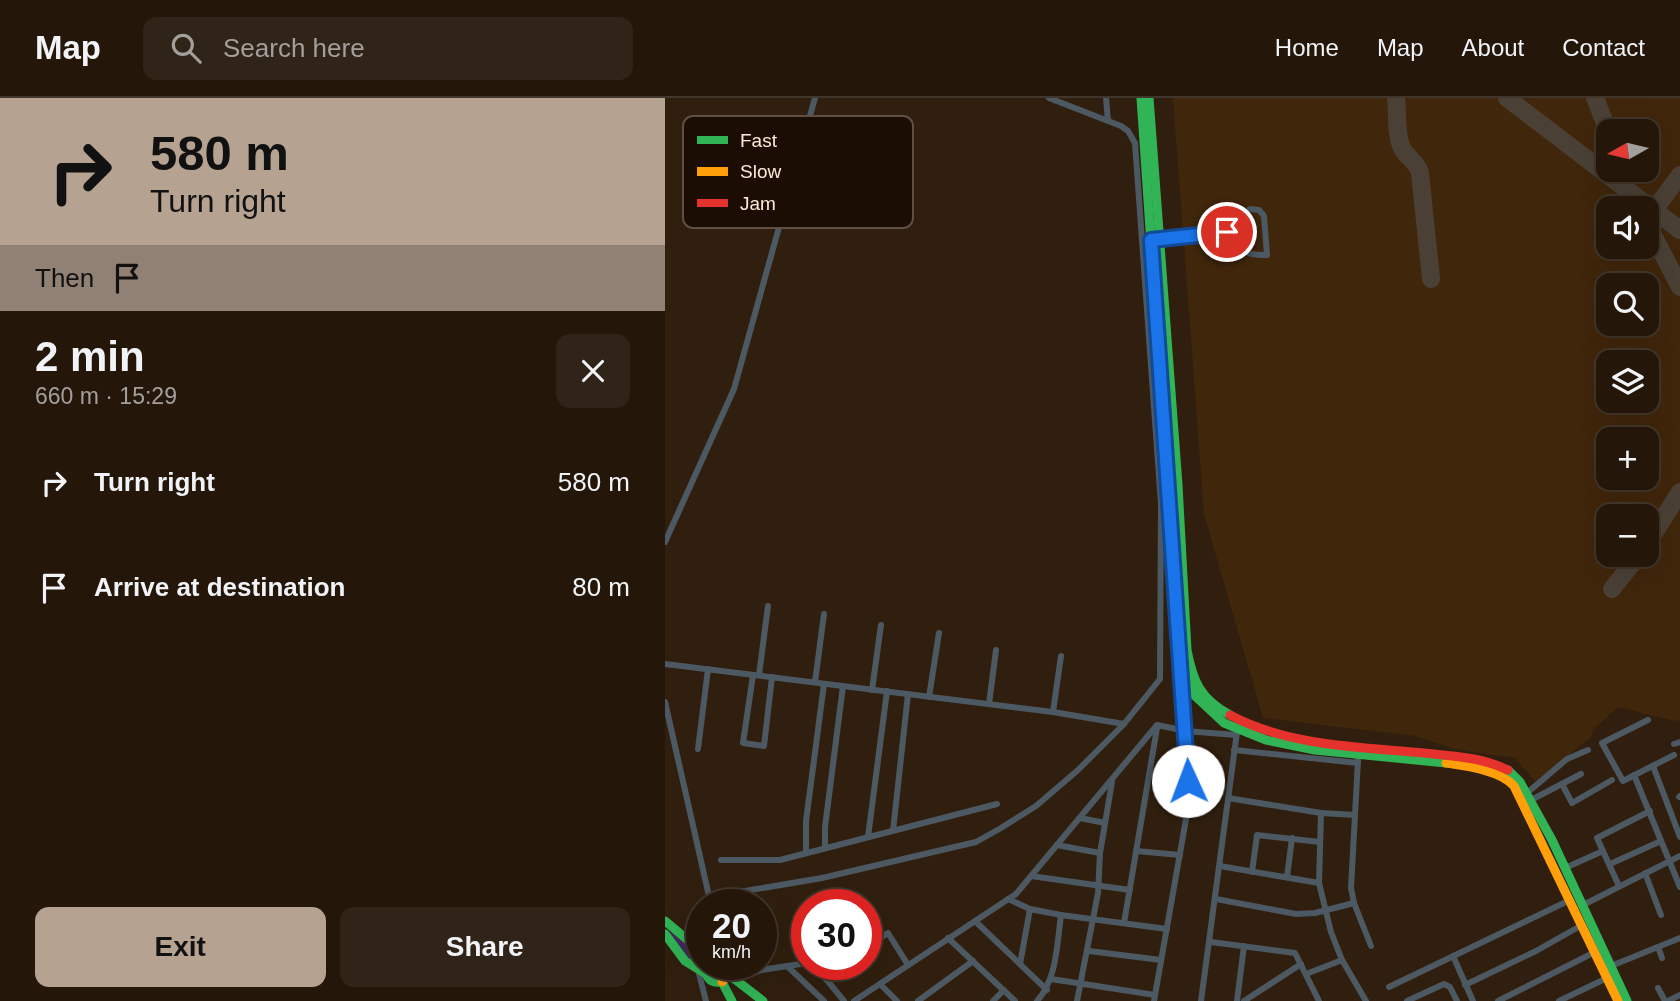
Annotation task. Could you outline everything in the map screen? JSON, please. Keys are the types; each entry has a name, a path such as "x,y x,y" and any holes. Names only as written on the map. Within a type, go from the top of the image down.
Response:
{"main road":[{"path":"1141,98 1178,485 1187,650 1199,689 1210,702 1245,724 1311,740 1457,756 1511,771 1529,796 1627,1001"},
{"path":"1149,98 1181,666 1196,698 1237,732 1291,746 1358,759 1453,763 1505,778 1521,798 1618,1001"},
{"path":"665,921 686,939"},
{"path":"665,934 677,953 686,959"},
{"path":"729,980 732,1001"},
{"path":"735,980 763,1001"}],"street":[{"path":"810,116 815,98"},
{"path":"1106,98 1108,121"},
{"path":"768,889 976,842 1035,806 1079,770 1124,724 1160,679 1161,504 1135,143 1128,131 1053,99"},
{"path":"1250,209 1259,210 1264,216 1267,255 1244,252 1235,247 1227,232 1230,223 1237,216 1250,209"},
{"path":"665,542 734,389 779,228"},
{"path":"1155,239 1227,232"},
{"path":"768,606 743,743 764,746 772,677"},
{"path":"815,682 824,614"},
{"path":"872,690 881,625"},
{"path":"929,697 939,633"},
{"path":"989,704 996,650"},
{"path":"1053,712 1061,656"},
{"path":"665,664 1053,712 1124,724"},
{"path":"1051,979 1154,998 1189,802 1181,666"},
{"path":"698,749 708,669"},
{"path":"806,853 806,821 824,684"},
{"path":"825,848 825,827 843,686"},
{"path":"868,837 887,691"},
{"path":"893,831 908,694"},
{"path":"665,702 707,889"},
{"path":"1648,720 1602,743 1623,781 1674,755"},
{"path":"1157,725 1186,731 1237,732 1201,1001"},
{"path":"854,1001 864,999 880,984 1016,894 1157,725"},
{"path":"1124,923 1157,725"},
{"path":"1234,750 1358,759 1350,876 1354,903 1371,946"},
{"path":"1529,796 1567,759 1588,750"},
{"path":"1653,766 1680,837"},
{"path":"1529,796 1581,774"},
{"path":"1634,775 1680,887"},
{"path":"1077,1001 1094,920 1100,853 1112,779"},
{"path":"1562,784 1571,803 1612,780"},
{"path":"1228,798 1321,813 1355,815"},
{"path":"722,860 780,860 997,804"},
{"path":"1619,886 1597,838 1650,811"},
{"path":"1321,813 1319,883 1342,961 1366,1001"},
{"path":"1080,818 1105,823"},
{"path":"1252,872 1257,835 1320,842"},
{"path":"1287,877 1291,838"},
{"path":"1610,864 1661,841"},
{"path":"1057,845 1100,853"},
{"path":"1136,850 1179,855"},
{"path":"1565,869 1603,851"},
{"path":"1583,905 1680,856"},
{"path":"1220,866 1319,883"},
{"path":"1644,873 1661,915"},
{"path":"1031,876 1130,890"},
{"path":"1008,899 1030,909 1061,915 1167,929"},
{"path":"1216,899 1296,914 1326,911 1354,903"},
{"path":"1389,987 1570,901"},
{"path":"1020,964 1030,909"},
{"path":"1037,1001 1047,990 1051,979 1061,915"},
{"path":"975,921 1047,990"},
{"path":"1465,985 1536,951 1582,925"},
{"path":"882,936 887,933 908,965"},
{"path":"948,938 1015,1001"},
{"path":"1611,966 1680,938"},
{"path":"1211,942 1295,953 1318,998 1308,1001"},
{"path":"1237,1001 1244,946"},
{"path":"1658,947 1662,958"},
{"path":"1089,951 1161,960"},
{"path":"1498,1001 1595,952"},
{"path":"1407,1001 1444,984 1450,987 1458,1001 1471,998 1453,956"},
{"path":"918,1001 973,961"},
{"path":"1306,974 1342,961"},
{"path":"1244,1001 1301,964"},
{"path":"786,966 824,1001"},
{"path":"777,967 791,966"},
{"path":"1559,1001 1607,978"},
{"path":"705,980 706,1001"},
{"path":"827,980 844,1001"},
{"path":"880,984 897,1001"},
{"path":"1658,988 1667,1001 1680,995"},
{"path":"993,1001 1003,990"}],"shaded area":[{"path":"1173,98 1680,98 1680,720 1618,707 1593,730 1592,736 1536,782 1514,757 1455,749 1415,736 1263,718 1204,514"},
{"path":"665,931 671,932 686,944 686,957"}],"taxiway":[{"path":"1396,98 1400,144 1420,173 1431,279"},
{"path":"1507,98 1680,230"},
{"path":"1595,98 1603,119"},
{"path":"1659,203 1680,175"},
{"path":"1659,247 1680,287"},
{"path":"1659,525 1680,492"},
{"path":"1612,589 1629,567"}],"traffic: fast":[{"path":"1141,98 1179,653 1194,695 1224,723 1266,740 1315,750 1446,763"},
{"path":"1149,98 1178,485 1187,650 1199,688 1211,702 1230,715"},
{"path":"1508,770 1520,782 1552,840 1627,1001"},
{"path":"665,921 686,939"},
{"path":"665,934 686,962"},
{"path":"711,980 722,982"},
{"path":"736,980 763,1001"},
{"path":"722,982 732,1001"}],"traffic: slow":[{"path":"1446,763 1492,772 1514,786 1618,1001"}],"traffic: jam":[{"path":"1230,715 1252,725 1300,739 1349,747 1467,758 1508,770"}],"route":[{"path":"1188,781 1151,240 1227,232"}]}
